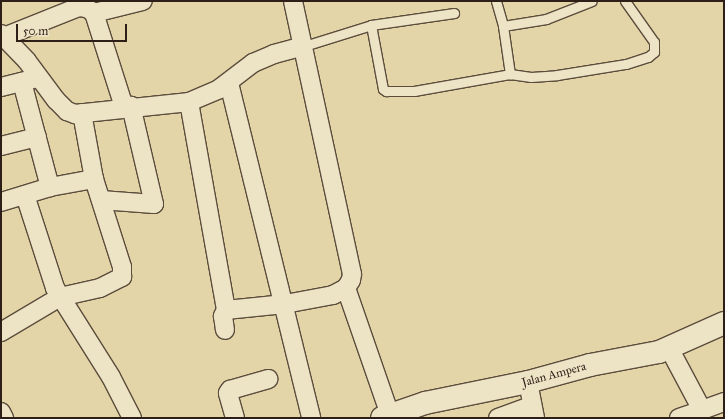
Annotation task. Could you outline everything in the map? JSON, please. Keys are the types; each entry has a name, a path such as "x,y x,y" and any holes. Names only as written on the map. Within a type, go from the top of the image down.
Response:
{"street":[{"path":"50,187 37,137 30,80 15,47 2,36 79,7 94,13 144,1"},
{"path":"226,310 285,304 333,295 346,288 352,274 301,47 293,1"},
{"path":"94,13 127,107 154,204 101,200"},
{"path":"30,80 67,111 82,113 127,107 189,102 229,83 239,72 253,63 274,54 301,47"},
{"path":"1,87 30,80"},
{"path":"229,83 285,304 311,418"},
{"path":"189,102 226,310 223,316 225,330"},
{"path":"1,332 60,297 100,288 122,277 122,267 94,179 82,113"},
{"path":"1,146 37,137"},
{"path":"1,202 50,187 94,179"},
{"path":"25,195 52,281 60,297 111,377 132,418"},
{"path":"346,288 386,417"},
{"name":"Jalan Ampera","path":"386,417 425,402 528,382 668,348 724,323"},
{"path":"668,348 702,410"},
{"path":"234,418 228,393 230,390 268,379"},
{"path":"498,418 533,412 528,382"},
{"path":"679,418 724,402"},
{"path":"1,412 4,418"}],"lane":[{"path":"496,1 503,26 510,74"},
{"path":"503,26 546,19 592,1"},
{"path":"371,25 380,83 386,91 414,91 510,74 531,77 557,75 626,64 648,57 654,52 654,42 625,1"},
{"path":"301,47 371,25 454,13"}]}
